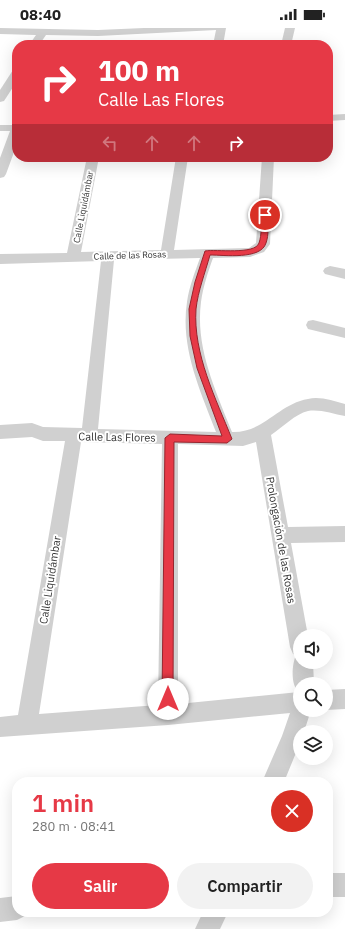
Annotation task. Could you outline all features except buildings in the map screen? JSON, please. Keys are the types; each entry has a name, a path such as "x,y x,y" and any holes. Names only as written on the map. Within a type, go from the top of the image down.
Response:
{"street":[{"path":"0,31 97,31 213,28"},
{"path":"219,40 221,28"},
{"path":"287,40 290,28"},
{"path":"37,40 43,31"},
{"path":"0,99 12,80"},
{"path":"333,118 345,117"},
{"path":"0,128 12,128"},
{"path":"0,174 12,142"},
{"name":"Calle Liquidámbar","path":"73,257 92,162"},
{"path":"167,254 181,162"},
{"name":"Calle de las Rosas","path":"0,258 250,252 259,249 263,244 268,162"},
{"path":"208,253 198,282 193,309 194,336 201,368 227,439"},
{"name":"Calle Liquidámbar","path":"27,725 81,436 108,256"},
{"path":"330,271 345,274"},
{"path":"313,325 345,333"},
{"name":"Calle Las Flores","path":"0,432 32,430 43,434 81,436 227,439 253,438 263,433 298,409 307,405 319,405 345,410"},
{"name":"Prolongación de las Rosas","path":"263,433 297,629"},
{"name":"Calle Las Flores","path":"0,442 32,439 43,434"},
{"path":"168,715 170,438"},
{"path":"281,535 345,534"},
{"path":"333,700 345,699"},
{"path":"0,726 168,715 293,703"},
{"path":"275,777 292,737 298,717"},
{"path":"333,886 345,885"},
{"path":"0,910 12,909"},
{"path":"207,929 213,917"}],"route":[{"path":"168,699 170,438 227,439 201,368 194,336 193,309 198,282 208,253 250,252 259,249 263,244 265,215"}]}
